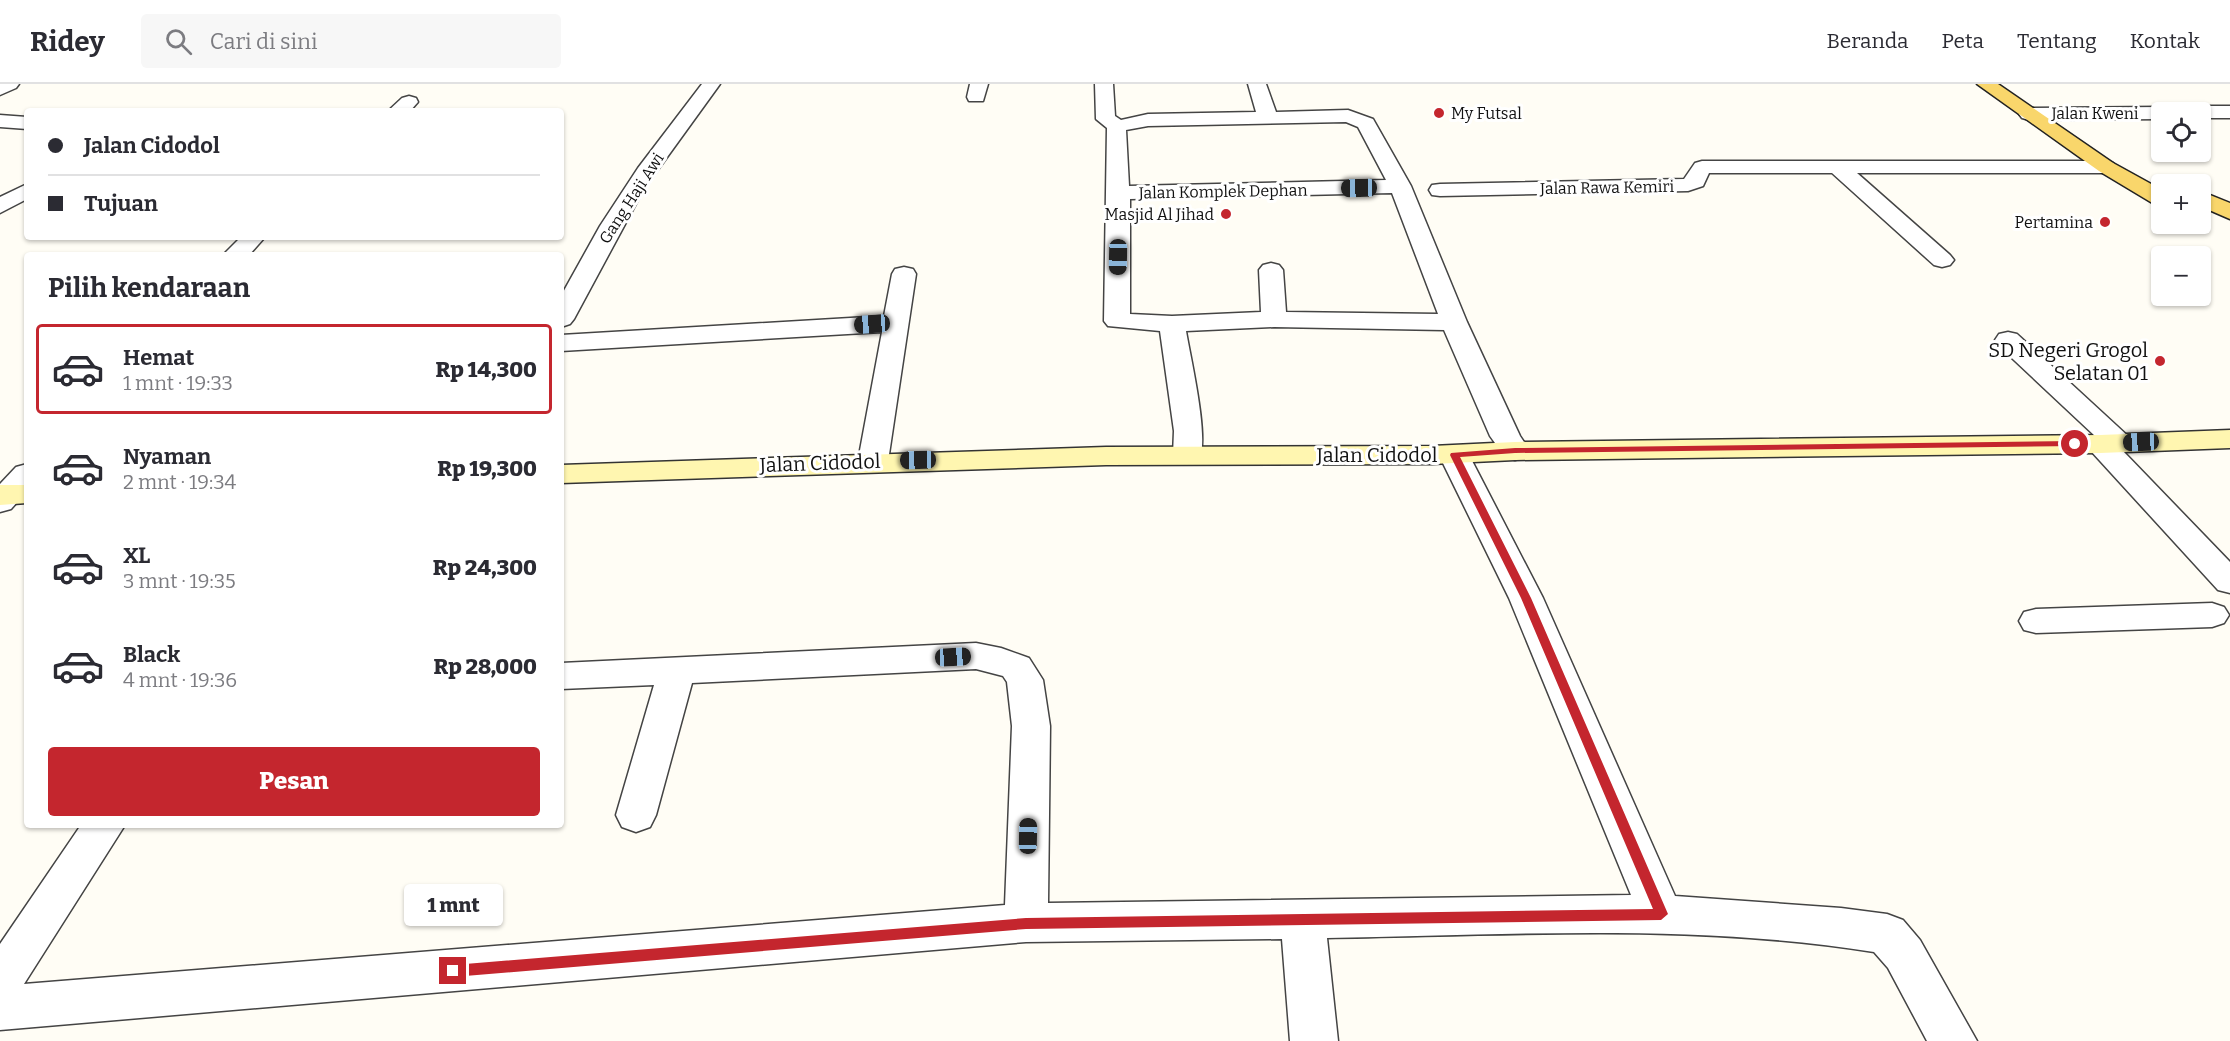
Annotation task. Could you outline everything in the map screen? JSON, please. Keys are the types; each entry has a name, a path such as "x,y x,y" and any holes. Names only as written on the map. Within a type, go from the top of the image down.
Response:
{"main road":[{"path":"1986,84 2033,105 2065,114 2094,133"},
{"path":"2033,105 2106,167 2151,193"},
{"path":"2211,202 2230,212"},
{"path":"2211,225 2230,233"}],"street":[{"path":"0,89 10,84"},
{"name":"Gang Haji Awi","path":"564,313 616,215 645,172 684,125 711,84"},
{"path":"1104,84 1106,119 1118,126 1148,120 1348,116 1366,123 1400,186 1454,322 1505,436 1515,450"},
{"path":"1257,84 1268,118"},
{"path":"2211,112 2230,112"},
{"name":"Jalan Kweni","path":"2065,114 2151,113"},
{"path":"0,121 24,123"},
{"name":"Jalan Komplek Dephan","path":"1118,126 1116,132 1119,193 1400,186"},
{"name":"Jalan Rawa Kemiri","path":"1440,190 1688,185 1695,181 1702,167 2106,167"},
{"path":"1837,167 1942,260"},
{"path":"0,206 24,192"},
{"path":"1119,193 1117,321 1172,324 1274,320 1454,322"},
{"path":"238,252 251,240"},
{"path":"1271,270 1274,320"},
{"path":"873,461 904,274"},
{"path":"564,343 896,322"},
{"path":"1172,324 1188,431 1188,455"},
{"path":"2008,340 2109,443 2230,582"},
{"name":"Jalan Cidodol","path":"564,474 873,461 1188,455 1455,455 1515,450 2109,443 2230,439"},
{"path":"1455,455 1526,598 1661,914"},
{"path":"2036,621 2224,620"},
{"path":"564,676 976,656 1001,661 1016,668 1025,680 1031,726 1026,923"},
{"path":"636,815 677,670"},
{"path":"0,982 102,828"},
{"path":"0,1008 1026,923 1661,914 1841,927 1887,934 1904,954 1953,1041"},
{"path":"1303,920 1314,1041"}],"place":[{"name":"My Futsal","path":"1439,113"},
{"name":"Masjid Al Jihad","path":"1226,214"},
{"name":"Pertamina","path":"2105,222"},
{"name":"SD Negeri Grogol Selatan 01","path":"2160,361"}],"route":[{"path":"453,971 1026,923 1661,914 1526,598 1455,455 1515,450 2075,444"}]}
